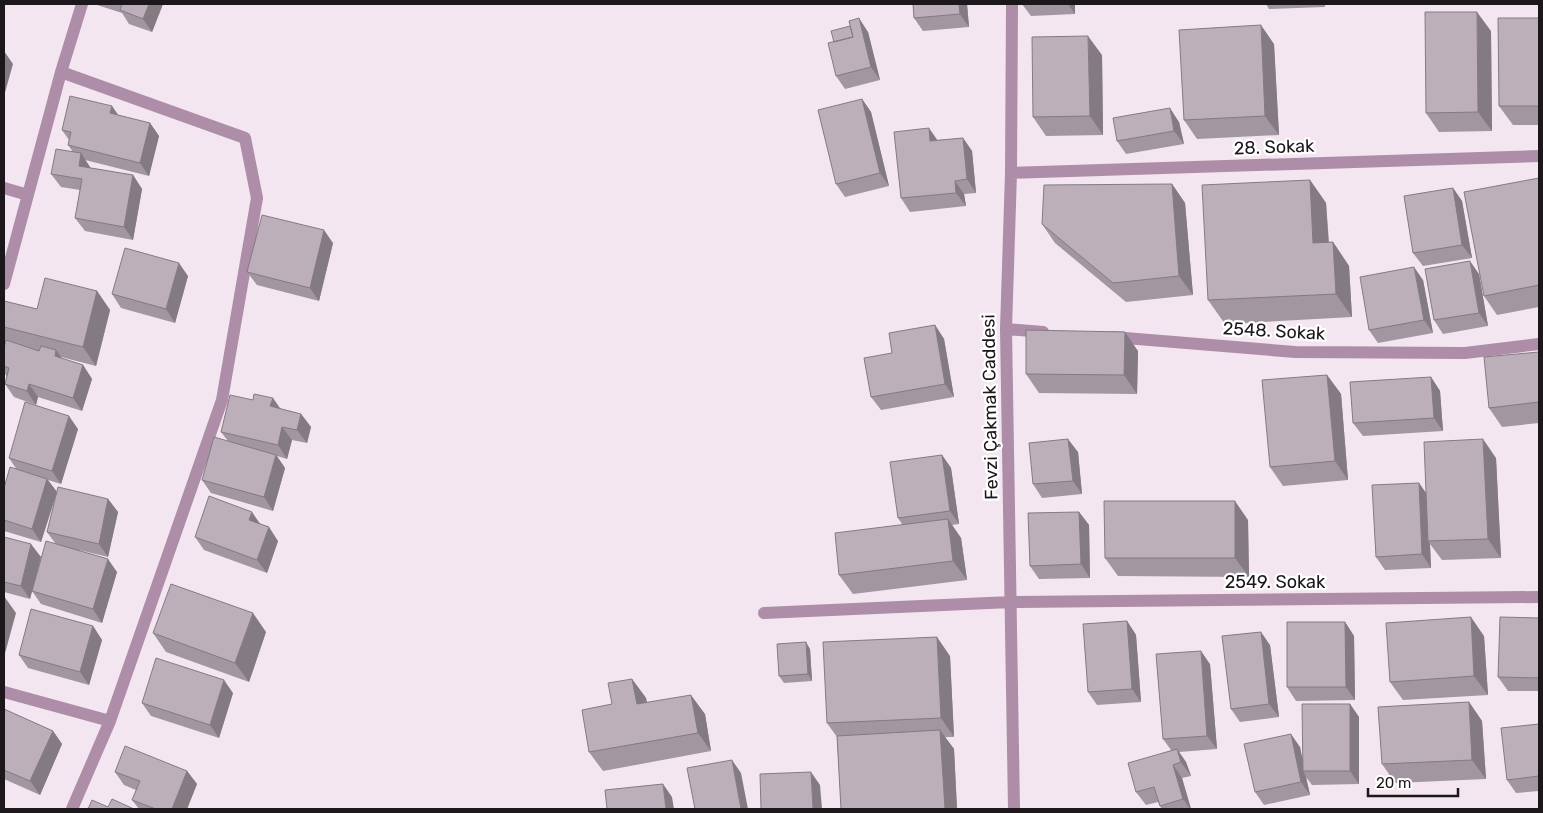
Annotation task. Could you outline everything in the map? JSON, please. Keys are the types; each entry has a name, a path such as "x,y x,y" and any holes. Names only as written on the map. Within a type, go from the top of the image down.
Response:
{"street":[{"path":"4,284 82,4"},
{"name":"Fevzi Çakmak Caddesi","path":"1012,4 1006,328 1014,809"},
{"path":"62,72 245,138 257,198 222,400 110,721 72,809"},
{"name":"28. Sokak","path":"1010,173 1539,156"},
{"path":"4,188 28,195"},
{"path":"1006,328 1056,333"},
{"name":"2548. Sokak","path":"1106,337 1295,352 1465,353 1539,344"},
{"name":"2549. Sokak","path":"764,613 1011,602 1539,597"},
{"path":"4,692 110,721"}],"building":[{"path":"122,4 149,4 143,19 120,10"},
{"path":"913,4 959,4 960,14 914,18"},
{"path":"1425,12 1477,12 1478,112 1426,113"},
{"path":"859,18 871,67 836,76 828,43 853,37 849,21"},
{"path":"1498,18 1539,18 1539,106 1499,106"},
{"path":"1261,25 1265,116 1184,120 1179,30"},
{"path":"850,26 853,37 834,42 831,31"},
{"path":"1088,36 1090,116 1033,117 1032,37"},
{"path":"70,96 112,106 110,113 150,123 140,163 68,145 71,132 62,130"},
{"path":"862,99 880,173 836,184 818,110"},
{"path":"1170,108 1174,131 1117,141 1113,118"},
{"path":"929,128 930,141 963,138 967,179 955,181 956,193 901,198 894,132"},
{"path":"56,149 81,153 79,166 133,175 124,227 75,218 82,179 51,174"},
{"path":"1539,178 1539,285 1484,296 1464,192"},
{"path":"1310,180 1313,243 1333,242 1336,294 1208,300 1202,185"},
{"path":"1172,184 1179,276 1113,283 1042,224 1044,185"},
{"path":"1453,188 1462,245 1413,253 1404,196"},
{"path":"262,215 324,230 310,288 247,272"},
{"path":"125,248 179,263 166,309 112,294"},
{"path":"1470,261 1479,313 1434,320 1425,269"},
{"path":"1414,267 1424,320 1369,330 1360,277"},
{"path":"45,278 97,291 83,347 4,327 4,301 37,309"},
{"path":"935,325 945,384 871,397 864,358 892,353 889,333"},
{"path":"1026,330 1125,332 1124,375 1026,374"},
{"path":"6,340 39,351 41,346 56,350 55,356 83,365 73,398 29,384 27,391 5,384 9,368 4,366"},
{"path":"1539,352 1539,402 1489,408 1484,357"},
{"path":"1327,375 1335,461 1270,467 1262,380"},
{"path":"1431,377 1434,418 1353,423 1350,382"},
{"path":"254,394 273,398 270,406 301,414 297,430 282,427 278,445 221,432 230,395 253,400"},
{"path":"25,402 69,416 52,471 9,458"},
{"path":"214,437 276,455 264,497 202,480"},
{"path":"1068,439 1073,481 1033,484 1029,443"},
{"path":"1483,439 1488,539 1428,541 1424,442"},
{"path":"942,455 950,511 898,518 890,462"},
{"path":"10,467 47,479 32,529 4,520 4,488"},
{"path":"1419,483 1422,554 1376,557 1372,485"},
{"path":"58,487 108,499 99,544 47,532"},
{"path":"209,496 252,512 249,520 269,527 257,560 195,537"},
{"path":"1104,501 1235,501 1235,558 1105,558"},
{"path":"1079,512 1081,564 1030,566 1028,513"},
{"path":"948,519 953,561 839,575 835,533"},
{"path":"4,537 31,544 21,586 4,582"},
{"path":"46,541 108,559 93,609 32,591"},
{"path":"171,584 253,613 235,663 153,633"},
{"path":"31,609 93,626 80,672 19,655"},
{"path":"1471,617 1474,676 1390,682 1386,623"},
{"path":"1500,617 1539,618 1539,678 1498,677"},
{"path":"1127,621 1132,689 1088,692 1083,624"},
{"path":"1287,622 1345,622 1346,687 1287,687"},
{"path":"1261,632 1269,704 1231,709 1222,636"},
{"path":"937,637 941,718 827,723 823,642"},
{"path":"806,642 808,674 779,676 777,644"},
{"path":"1201,651 1207,736 1163,739 1156,654"},
{"path":"156,658 224,680 210,725 142,703"},
{"path":"632,679 637,704 691,695 698,733 589,752 582,710 612,704 608,683"},
{"path":"1469,702 1472,760 1382,764 1378,707"},
{"path":"1302,704 1350,704 1350,771 1303,771"},
{"path":"4,709 53,731 30,781 4,770"},
{"path":"1539,724 1539,776 1507,780 1501,728"},
{"path":"940,730 945,809 841,809 837,736"},
{"path":"1291,734 1301,782 1255,792 1244,744"},
{"path":"125,746 187,771 172,809 156,809 132,800 140,781 115,772"},
{"path":"1177,749 1181,762 1173,765 1183,799 1160,806 1154,787 1136,792 1128,763"},
{"path":"732,760 741,809 695,809 687,768"},
{"path":"811,772 813,809 761,809 760,774"},
{"path":"663,784 666,809 607,809 605,790"},
{"path":"112,799 134,809 88,809 92,800 108,807"}]}
